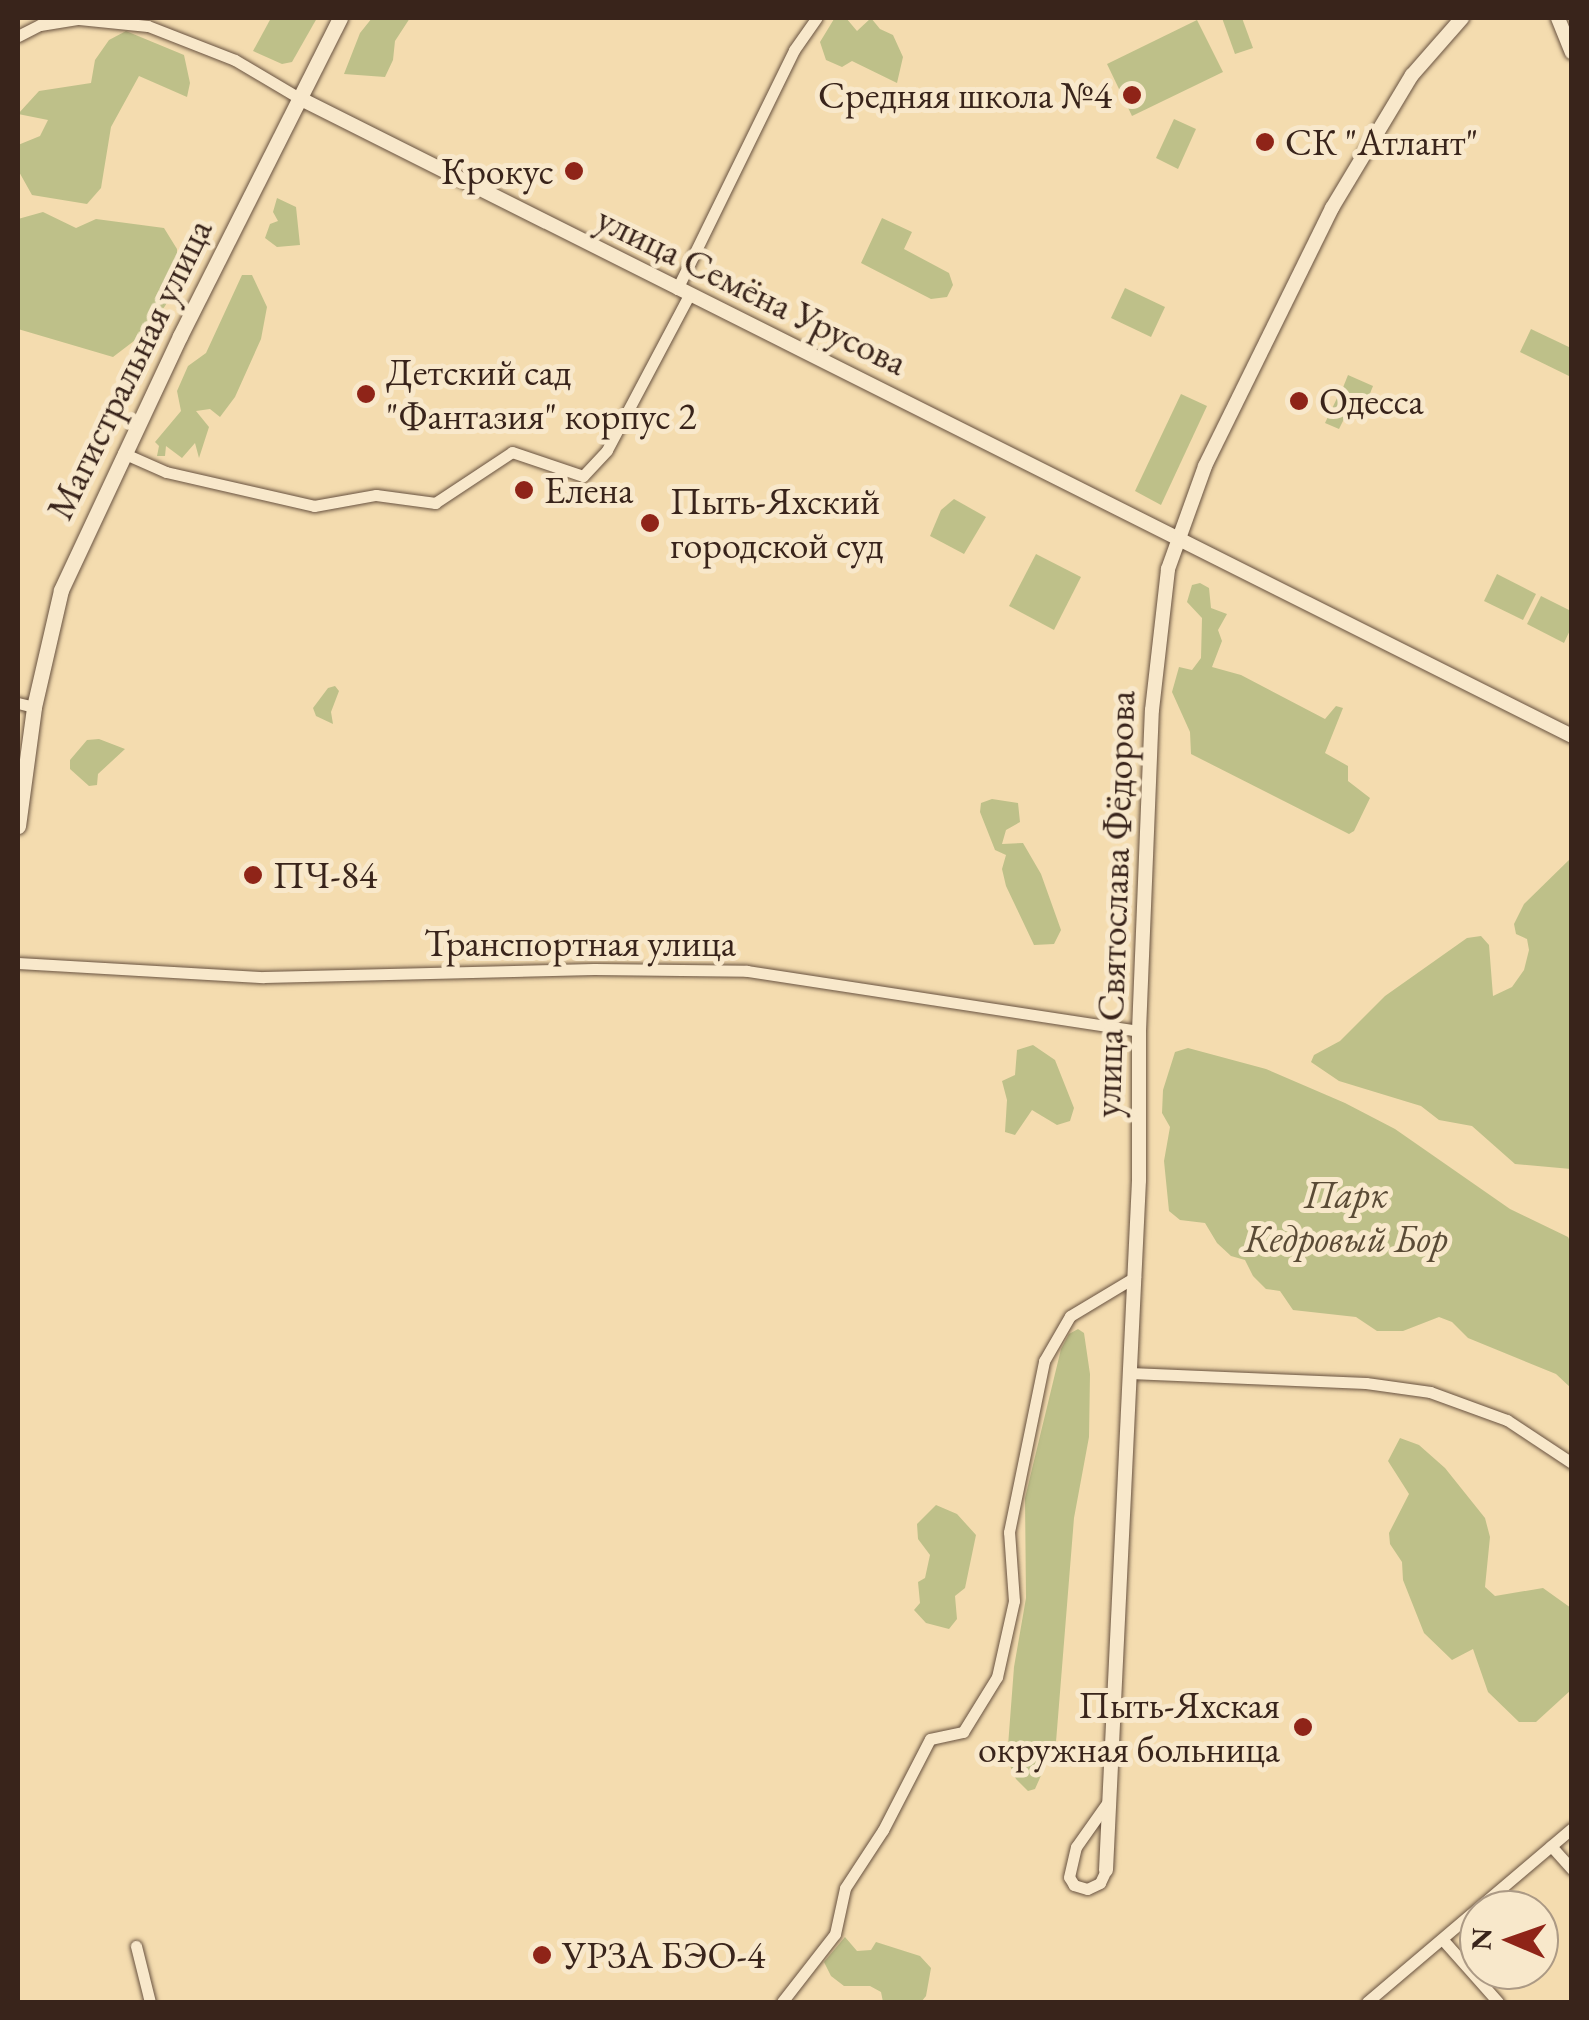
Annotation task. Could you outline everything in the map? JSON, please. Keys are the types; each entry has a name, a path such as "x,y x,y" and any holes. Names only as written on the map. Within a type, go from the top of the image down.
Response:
{"main road":[{"name":"Магистральная улица","path":"18,826 26,705 62,590 123,453 340,18"}],"street":[{"path":"123,453 166,472 314,506 376,495 436,502 512,452 584,476 607,450 794,50 816,18"},
{"name":"улица Святослава Фёдорова","path":"1106,1870 1135,1277 1139,1031 1158,628 1176,540 1225,424 1355,166 1412,75 1462,18"},
{"path":"1558,18 1572,52"},
{"path":"18,36 40,26 79,19 148,26 236,60 299,98"},
{"name":"улица Семёна Урусова","path":"299,98 1572,736"},
{"name":"Транспортная улица","path":"18,964 264,978 594,969 746,971 1139,1031"},
{"path":"782,2002 835,1934 846,1888 883,1830 930,1739 963,1732 996,1677 1012,1622 1014,1579 1009,1532 1044,1361 1070,1316 1135,1277"},
{"path":"1130,1373 1366,1383 1430,1392 1507,1420 1572,1462"},
{"path":"1106,1870 1100,1882 1087,1889 1074,1885 1069,1877 1076,1847 1108,1798"},
{"path":"1367,2002 1572,1828"},
{"path":"1550,1846 1572,1869"},
{"path":"1443,1940 1498,2002"},
{"path":"136,1946 150,2002"}],"green space":[{"path":"271,18 317,18 292,62 282,64 253,51"},
{"path":"372,18 410,18 395,41 393,60 385,77 344,74 360,33"},
{"path":"846,18 857,31 871,18 880,29 893,35 903,57 897,83 852,61 842,67 826,60 820,42 834,19"},
{"path":"1222,18 1242,18 1253,48 1235,54"},
{"path":"1197,20 1223,72 1132,116 1107,64"},
{"path":"126,31 184,55 190,83 187,97 139,76 111,127 101,188 87,204 32,195 18,170 18,145 40,136 48,120 18,114 39,91 91,83 95,60 109,40"},
{"path":"1174,119 1196,129 1178,169 1156,158"},
{"path":"277,198 296,207 300,245 277,247 265,238 270,224 278,221 273,212"},
{"path":"43,212 76,228 96,219 164,228 177,249 177,285 165,306 147,331 113,357 18,329 18,219"},
{"path":"882,218 912,232 904,249 949,273 953,285 947,297 931,299 861,263"},
{"path":"242,275 252,275 267,307 261,339 235,397 220,417 210,409 196,411 209,427 199,458 195,443 182,458 166,446 165,456 157,456 159,446 155,442 181,411 177,391 188,366 206,353"},
{"path":"1125,288 1165,307 1151,337 1111,318"},
{"path":"1531,329 1571,348 1571,377 1520,352"},
{"path":"1348,375 1373,386 1367,401 1342,390"},
{"path":"1340,392 1354,399 1339,429 1325,423"},
{"path":"1181,394 1207,406 1161,505 1135,491"},
{"path":"954,499 986,517 964,554 930,536 941,510"},
{"path":"1036,554 1081,577 1054,630 1009,606"},
{"path":"1497,574 1536,594 1523,620 1484,601"},
{"path":"1200,583 1209,588 1211,608 1227,614 1218,630 1222,641 1212,667 1241,675 1325,719 1336,706 1343,708 1325,753 1348,766 1348,781 1370,798 1354,831 1349,834 1191,754 1190,732 1172,692 1179,667 1192,670 1201,658 1202,618 1187,602 1192,585"},
{"path":"1541,596 1571,611 1571,628 1564,643 1527,624"},
{"path":"335,686 339,691 331,712 333,724 316,716 313,708 328,688"},
{"path":"99,739 125,749 98,774 97,785 89,786 70,769 70,760 87,740"},
{"path":"992,799 1018,803 1020,822 1006,830 1002,844 1023,843 1041,874 1061,930 1054,944 1034,945 1006,886 1002,869 1006,855 995,850 980,812 981,803"},
{"name":"Парк Кедровый Бор","path":"1571,858 1571,1169 1515,1164 1472,1126 1439,1120 1421,1106 1339,1081 1311,1062 1314,1055 1340,1041 1385,996 1467,938 1481,936 1489,945 1493,996 1512,987 1524,970 1529,950 1527,939 1516,934 1514,924 1524,904"},
{"path":"1033,1045 1055,1060 1074,1108 1070,1121 1057,1125 1032,1110 1015,1135 1005,1132 1007,1100 1002,1081 1015,1075 1017,1050"},
{"name":"Парк Кедровый Бор","path":"1188,1048 1266,1069 1345,1103 1395,1129 1510,1209 1568,1237 1572,1245 1571,1388 1556,1374 1468,1338 1452,1322 1439,1317 1403,1331 1377,1331 1356,1317 1293,1310 1280,1291 1266,1289 1253,1276 1245,1260 1231,1256 1217,1243 1205,1223 1180,1220 1169,1211 1164,1161 1170,1127 1162,1113 1163,1090 1175,1052"},
{"path":"1078,1329 1084,1333 1090,1374 1089,1437 1074,1518 1056,1742 1035,1789 1028,1791 1016,1779 1007,1759 1014,1667 1026,1598 1025,1498 1061,1349 1069,1334"},
{"path":"1400,1438 1419,1445 1445,1468 1485,1518 1490,1537 1485,1587 1495,1596 1543,1588 1571,1608 1571,1690 1536,1722 1519,1722 1488,1692 1473,1649 1452,1660 1424,1633 1403,1580 1402,1562 1390,1544 1389,1533 1409,1494 1388,1461"},
{"path":"936,1505 957,1514 976,1535 965,1588 955,1596 957,1619 949,1629 926,1623 914,1610 920,1603 918,1582 925,1578 930,1555 918,1539 917,1524"},
{"path":"845,1937 857,1951 871,1950 876,1942 920,1956 931,1968 926,1996 921,2002 883,2002 881,1992 870,1986 844,1986 831,1976 824,1962"}],"place":[{"name":"Средняя школа №4","path":"1132,95"},
{"name":"СК \"Атлант\"","path":"1265,142"},
{"name":"Крокус","path":"574,171"},
{"name":"Детский сад \"Фантазия\" корпус 2","path":"366,394"},
{"name":"Одесса","path":"1299,401"},
{"name":"Елена","path":"524,490"},
{"name":"Пыть-Яхский городской суд","path":"650,523"},
{"name":"ПЧ-84","path":"253,875"},
{"name":"Пыть-Яхская окружная больница","path":"1303,1727"},
{"name":"УРЗА БЭО-4","path":"542,1955"}]}
